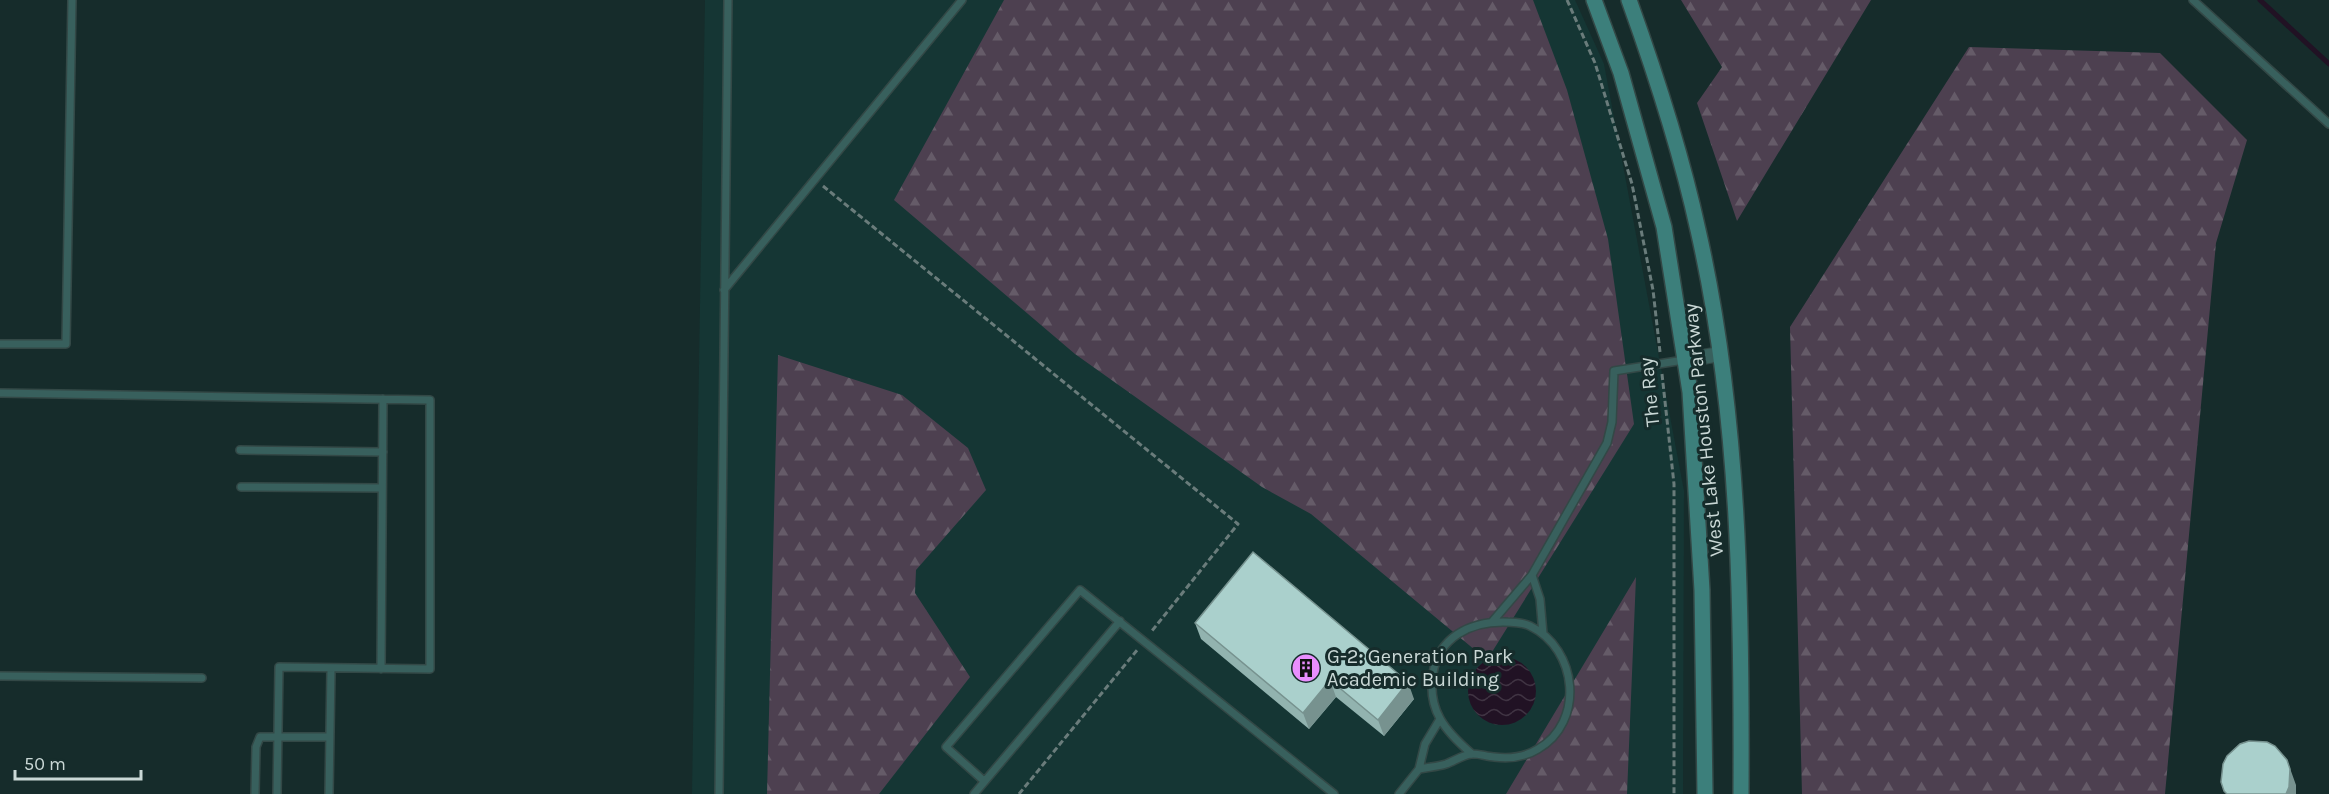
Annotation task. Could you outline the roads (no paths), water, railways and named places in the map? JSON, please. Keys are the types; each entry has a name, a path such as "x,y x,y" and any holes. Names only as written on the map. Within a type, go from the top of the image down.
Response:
{"main road":[{"name":"West Lake Houston Parkway","path":"1594,0 1622,72 1664,227 1690,392 1702,590 1705,794"},
{"name":"West Lake Houston Parkway","path":"1629,0 1660,87 1699,231 1720,354 1736,504 1742,685 1741,794"}],"street":[{"path":"1685,360 1720,354"}],"lane":[{"path":"0,344 66,344 72,0"},
{"path":"719,794 728,0"},
{"path":"724,290 962,0"},
{"path":"2193,0 2329,124"},
{"path":"1492,622 1532,575 1607,442 1612,422 1614,371 1685,360"},
{"path":"0,393 430,400 430,669 279,667 277,794"},
{"path":"381,669 383,399"},
{"path":"240,450 382,452"},
{"path":"241,487 382,488"},
{"path":"1532,575 1540,599 1543,634"},
{"path":"984,781 946,747 1080,590 1334,794"},
{"path":"974,794 1120,621"},
{"path":"1419,769 1443,765 1472,754 1495,758 1524,755 1538,749 1560,730 1570,707 1569,678 1559,652 1543,634 1529,625 1492,622 1477,624 1464,629 1448,641 1438,654 1431,687 1440,719 1449,734 1472,754"},
{"path":"329,794 331,669"},
{"path":"0,676 202,678"},
{"path":"1399,794 1419,769 1425,744 1440,719"},
{"path":"255,794 256,747 260,737 330,737"}],"water":[{"path":"1502,657 1515,660 1526,667 1533,678 1536,691 1533,704 1526,715 1515,722 1502,725 1489,722 1478,715 1471,704 1468,691 1471,678 1478,667 1489,660"}],"waterway":[{"path":"2260,0 2329,64"}],"place":[{"name":"G-2: Generation Park Academic Building","path":"1306,668"}]}
